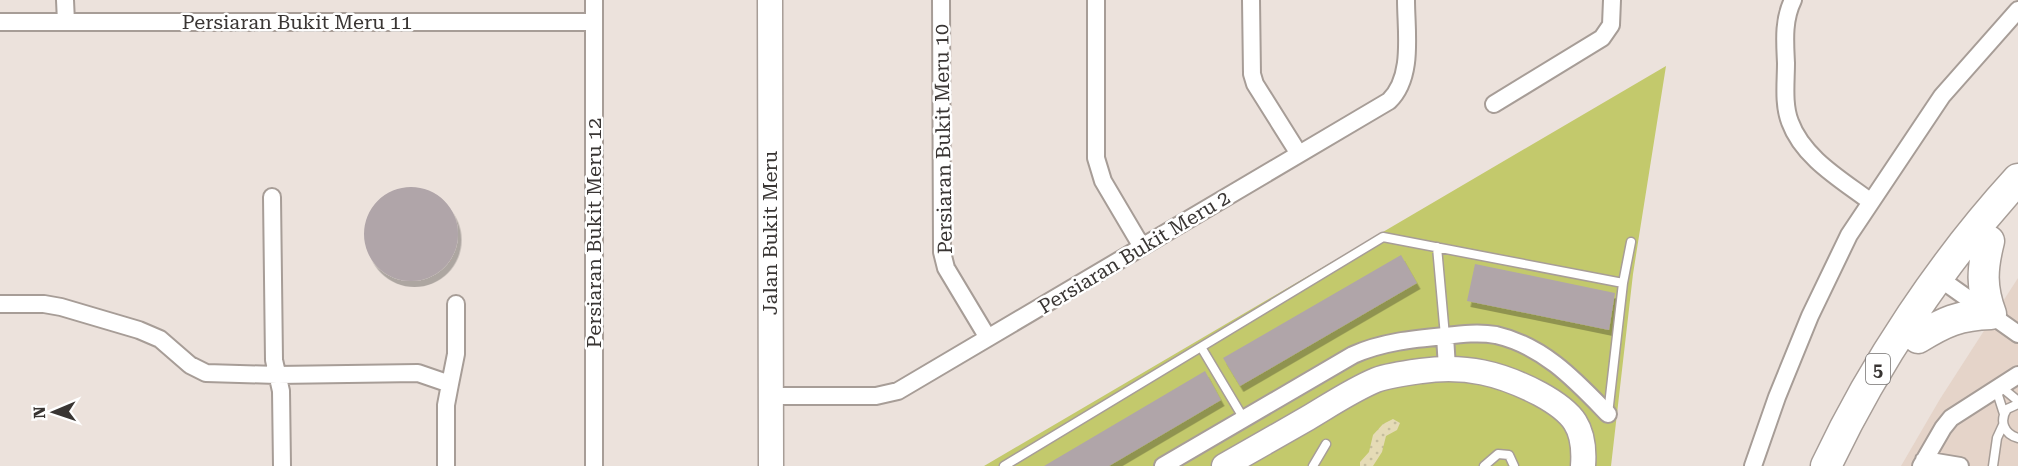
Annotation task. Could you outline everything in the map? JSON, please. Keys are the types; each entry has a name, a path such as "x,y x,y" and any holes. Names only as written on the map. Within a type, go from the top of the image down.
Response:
{"highway":[{"name":"5","path":"1826,466 1878,368 1946,283 2018,179"},
{"name":"5","path":"1845,466 1871,416 1918,338 1946,283 1989,241 2018,205"},
{"path":"1918,338 1955,318 1965,315 1990,315 1983,288 1984,259 1989,241"}],"street":[{"path":"66,0 66,22"},
{"name":"Persiaran Bukit Meru 12","path":"594,0 594,466"},
{"name":"Jalan Bukit Meru","path":"770,0 771,466"},
{"name":"Persiaran Bukit Meru 10","path":"941,0 942,252 946,268 987,339"},
{"path":"1096,0 1096,158 1103,181 1142,247"},
{"path":"1251,0 1252,74 1255,84 1299,154"},
{"name":"Persiaran Bukit Meru 2","path":"771,396 890,394 1389,101 1397,94 1405,75 1406,0"},
{"path":"1494,104 1602,38 1611,25 1612,0"},
{"path":"1793,0 1788,11 1785,34 1786,103 1789,121 1796,135 1821,164 1871,202"},
{"path":"1753,466 1777,397 1810,316 1849,235 1942,96 2018,10"},
{"name":"Persiaran Bukit Meru 11","path":"0,22 594,22"},
{"path":"272,197 274,360 280,391 282,466"},
{"path":"1946,283 2018,334"},
{"path":"0,304 44,304 61,307 139,330 160,339 190,365 206,373 277,375 418,373 450,384"},
{"path":"446,466 446,405 456,354 456,304"},
{"path":"1163,466 1353,355 1370,347 1404,340 1481,334 1497,336 1540,352 1572,378 1608,414"},
{"path":"1445,336 1447,368"},
{"path":"1224,466 1360,387 1395,375 1447,368 1480,370 1519,383 1559,404 1568,411 1580,432 1583,441 1583,466"},
{"path":"1960,466 1922,463 1951,418 2018,375"}],"lane":[{"path":"1006,465 1383,237 1623,283"},
{"path":"1608,414 1623,283 1631,242"},
{"path":"1437,247 1445,336"},
{"path":"1201,347 1244,419"},
{"path":"1998,388 2018,402 2004,414"},
{"path":"1993,466 1997,438 2003,425 2004,414 1998,388"},
{"path":"2003,425 2010,435 2018,438"},
{"path":"1313,466 1326,444"},
{"path":"1484,466 1498,454 1509,455 1514,466"}],"shaded area":[{"path":"2018,278 2018,466 1901,466 1940,399"}],"green space":[{"path":"1666,66 1633,274 1611,466 984,466"}],"sand":[{"path":"1393,419 1400,423 1397,430 1386,436 1382,452 1373,466 1360,466 1360,462 1369,452 1373,435 1383,424"}],"building":[{"path":"411,187 429,191 444,201 454,216 458,234 454,252 444,267 429,277 411,281 393,277 378,267 368,252 364,234 368,216 378,201 393,191"},
{"path":"1401,255 1417,283 1240,386 1223,358"},
{"path":"1475,264 1615,293 1609,330 1467,301"},
{"path":"1205,371 1221,400 1109,466 1044,466"}]}
